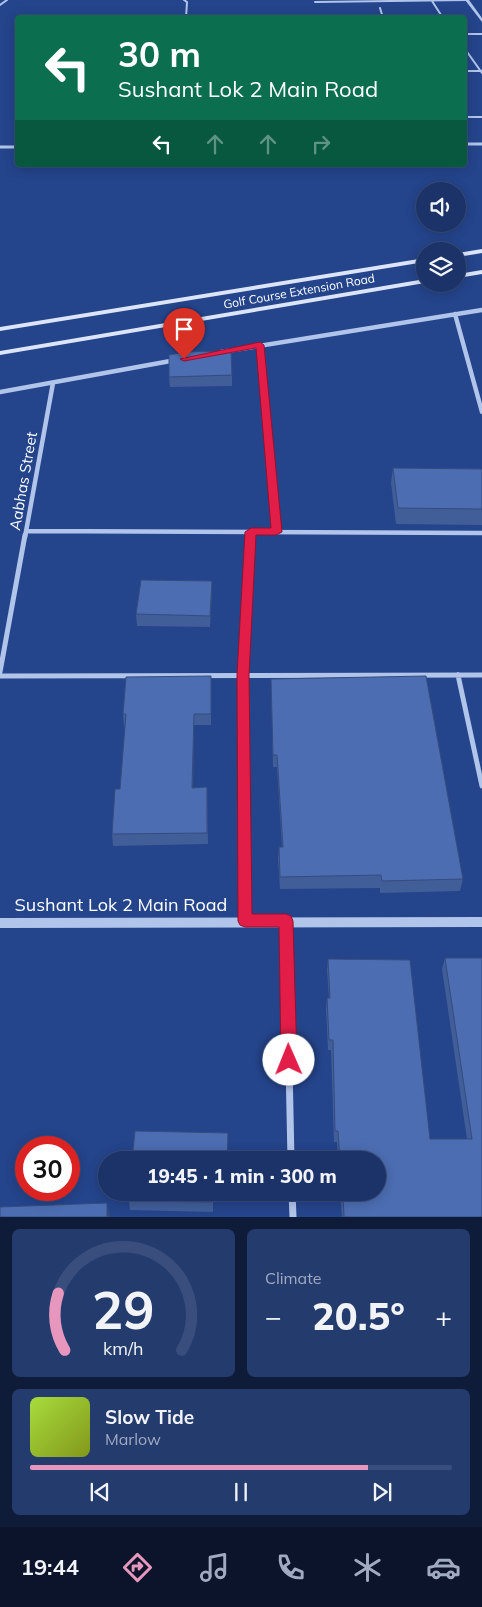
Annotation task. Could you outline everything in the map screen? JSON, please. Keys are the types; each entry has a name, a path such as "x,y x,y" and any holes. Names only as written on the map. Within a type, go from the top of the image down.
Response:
{"main road":[{"path":"466,254 482,251"},
{"name":"Golf Course Extension Road","path":"0,329 416,261"},
{"path":"466,275 482,272"},
{"name":"Golf Course Extension Road","path":"0,353 416,283"}],"street":[{"path":"467,0 482,21"},
{"path":"467,144 482,144"},
{"path":"0,148 15,147"},
{"path":"212,354 482,310"},
{"path":"455,314 482,412"},
{"path":"260,345 276,532"},
{"path":"0,392 184,359"},
{"name":"Aabhas Street","path":"0,672 53,383"},
{"path":"27,531 482,533"},
{"path":"245,921 243,675 251,532"},
{"path":"458,675 482,786"},
{"path":"0,676 482,675"},
{"path":"286,921 291,1151"},
{"name":"Sushant Lok 2 Main Road","path":"0,923 482,922"},
{"path":"292,1201 292,1217"}],"lane":[{"path":"0,5 7,0"},
{"path":"184,0 187,2 186,15"},
{"path":"432,0 442,15"},
{"path":"315,2 467,0"},
{"path":"380,8 382,15"},
{"path":"467,34 482,34"},
{"path":"467,54 482,72"},
{"path":"467,71 482,72"},
{"path":"467,118 482,117"}],"building":[{"path":"231,351 232,375 169,377 169,355 186,352"},
{"path":"393,468 482,469 482,509 398,508"},
{"path":"141,580 212,581 210,616 136,614"},
{"path":"211,676 211,714 194,714 192,788 207,787 207,833 112,834 115,789 120,789 126,714 123,714 126,677"},
{"path":"426,676 463,879 382,881 381,875 280,877 279,847 283,847 277,755 273,755 271,679"},
{"path":"445,958 482,958 482,1217 344,1217 343,1201 386,1201 386,1151 339,1151 338,1131 335,1131 333,1040 329,1040 327,998 330,998 328,959 410,960 430,1139 472,1139"},
{"path":"135,1131 228,1133 227,1151 133,1151"},
{"path":"129,1201 212,1201 212,1202"},
{"path":"107,1203 107,1217 0,1217 0,1207"}],"route":[{"path":"184,359 260,345 276,532 251,532 243,675 245,921 286,921 289,1060"}]}
